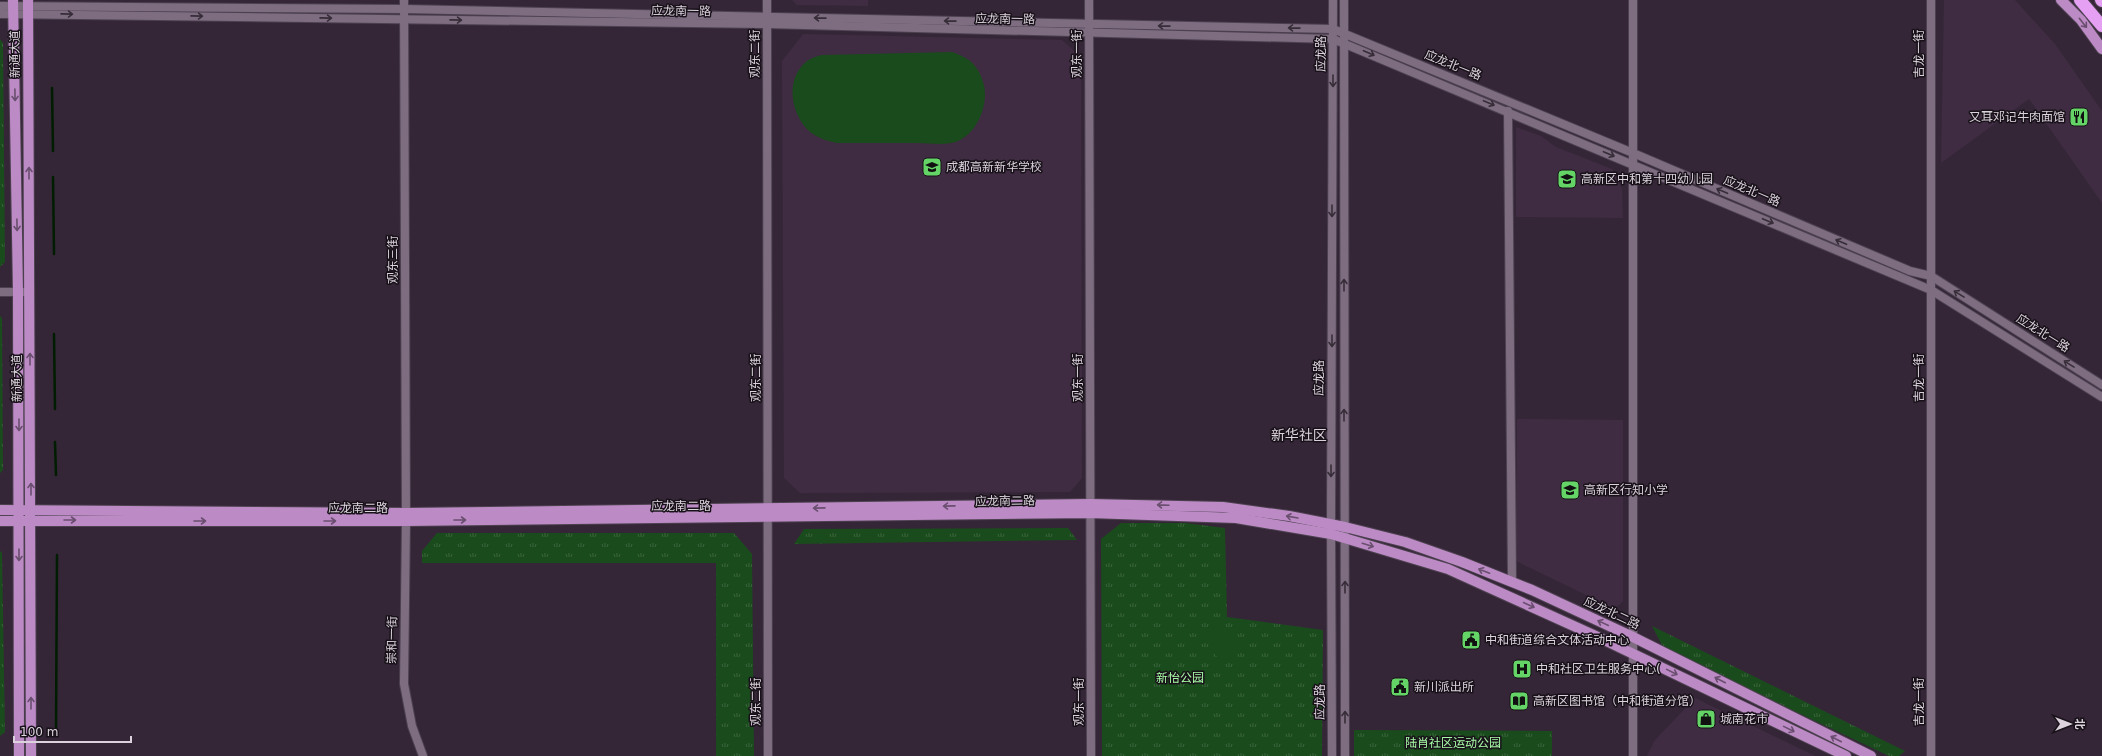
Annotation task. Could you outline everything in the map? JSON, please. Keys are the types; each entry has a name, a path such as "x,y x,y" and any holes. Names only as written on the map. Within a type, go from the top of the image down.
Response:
{"highway":[{"path":"2081,2 2102,26"}],"main road":[{"path":"2061,0 2081,20 2102,49"},
{"name":"新通大道","path":"28,6 31,756"},
{"name":"新通大道","path":"13,7 18,292 19,756"},
{"name":"应龙南二路","path":"0,521 1223,507 1331,529"},
{"name":"应龙南二路","path":"0,510 31,509 406,517"},
{"name":"应龙北二路","path":"1331,529 1344,527 1405,542 1512,582 1633,637 1871,756"},
{"path":"1331,529 1344,538 1448,569 1633,654 1846,756"}],"street":[{"name":"观东三街","path":"404,0 406,517"},
{"name":"观东二街","path":"767,0 768,756"},
{"name":"观东一街","path":"1089,0 1091,756"},
{"name":"应龙路","path":"1332,756 1331,529 1333,0"},
{"name":"应龙路","path":"1344,0 1345,756"},
{"path":"1633,0 1633,756"},
{"name":"吉龙一街","path":"1931,0 1931,756"},
{"path":"0,6 28,6"},
{"name":"应龙南一路","path":"28,6 405,9 1089,28 1333,39"},
{"name":"应龙南一路","path":"28,6 405,19 767,20"},
{"path":"0,14 13,7"},
{"name":"应龙南一路","path":"1089,28 1333,29"},
{"name":"应龙北一路","path":"1333,29 1633,153 1910,271 1931,276 2102,385"},
{"name":"应龙北一路","path":"1333,39 1344,42 1931,290 2102,397"},
{"path":"1508,111 1512,582"},
{"path":"0,292 30,292"},
{"name":"崇和一街","path":"406,517 404,684 412,726 423,756"}],"shaded area":[{"path":"792,0 868,0 868,6 797,5"},
{"path":"1944,0 2015,0 2055,44 2102,111 2102,203 2029,99 1941,163"},
{"path":"803,34 1062,40 1081,57 1082,478 1070,492 800,493 784,478 782,61"},
{"name":"高新区中和第十四幼儿园","path":"1516,127 1541,136 1556,147 1612,169 1622,189 1623,218 1516,217"},
{"name":"高新区行知小学","path":"1517,419 1623,420 1623,601 1615,609 1516,561"},
{"name":"城南花市","path":"1695,698 1815,756 1647,756 1655,740"}],"green space":[{"path":"0,39 3,43 5,262 0,267"},
{"path":"952,52 969,60 977,68 984,85 985,94 982,112 978,121 973,129 960,140 943,144 837,143 815,136 809,131 803,124 794,105 793,86 795,77 800,68 814,57 822,55"},
{"path":"0,316 2,318 3,470 0,473"},
{"name":"新怡公园","path":"1121,523 1185,523 1225,528 1227,617 1323,630 1322,756 1102,756 1101,539"},
{"path":"1068,528 1077,540 794,544 804,529"},
{"path":"437,533 734,533 752,554 754,756 716,756 716,563 422,563 422,551"},
{"path":"0,551 2,553 5,732 0,736"},
{"path":"1222,623 1241,651 1222,664 1203,636"},
{"path":"1652,626 1905,751 1899,756 1889,756 1664,649"},
{"name":"陆肖社区运动公园","path":"1354,730 1552,731 1552,756 1354,756"}],"waterway":[{"path":"52,88 53,151"},
{"path":"53,177 54,254"},
{"path":"54,334 55,409"},
{"path":"55,442 56,475"},
{"path":"56,731 57,555"}],"place":[{"name":"又耳邓记牛肉面馆","path":"2079,117"},
{"name":"成都高新新华学校","path":"932,167"},
{"name":"高新区中和第十四幼儿园","path":"1567,179"},
{"name":"高新区行知小学","path":"1570,490"},
{"name":"中和街道综合文体活动中心","path":"1471,640"},
{"name":"中和社区卫生服务中心(","path":"1522,669"},
{"name":"新川派出所","path":"1400,687"},
{"name":"高新区图书馆（中和街道分馆）","path":"1519,701"},
{"name":"城南花市","path":"1706,719"}],"district":[{"name":"新华社区","path":"1299,435"}]}
